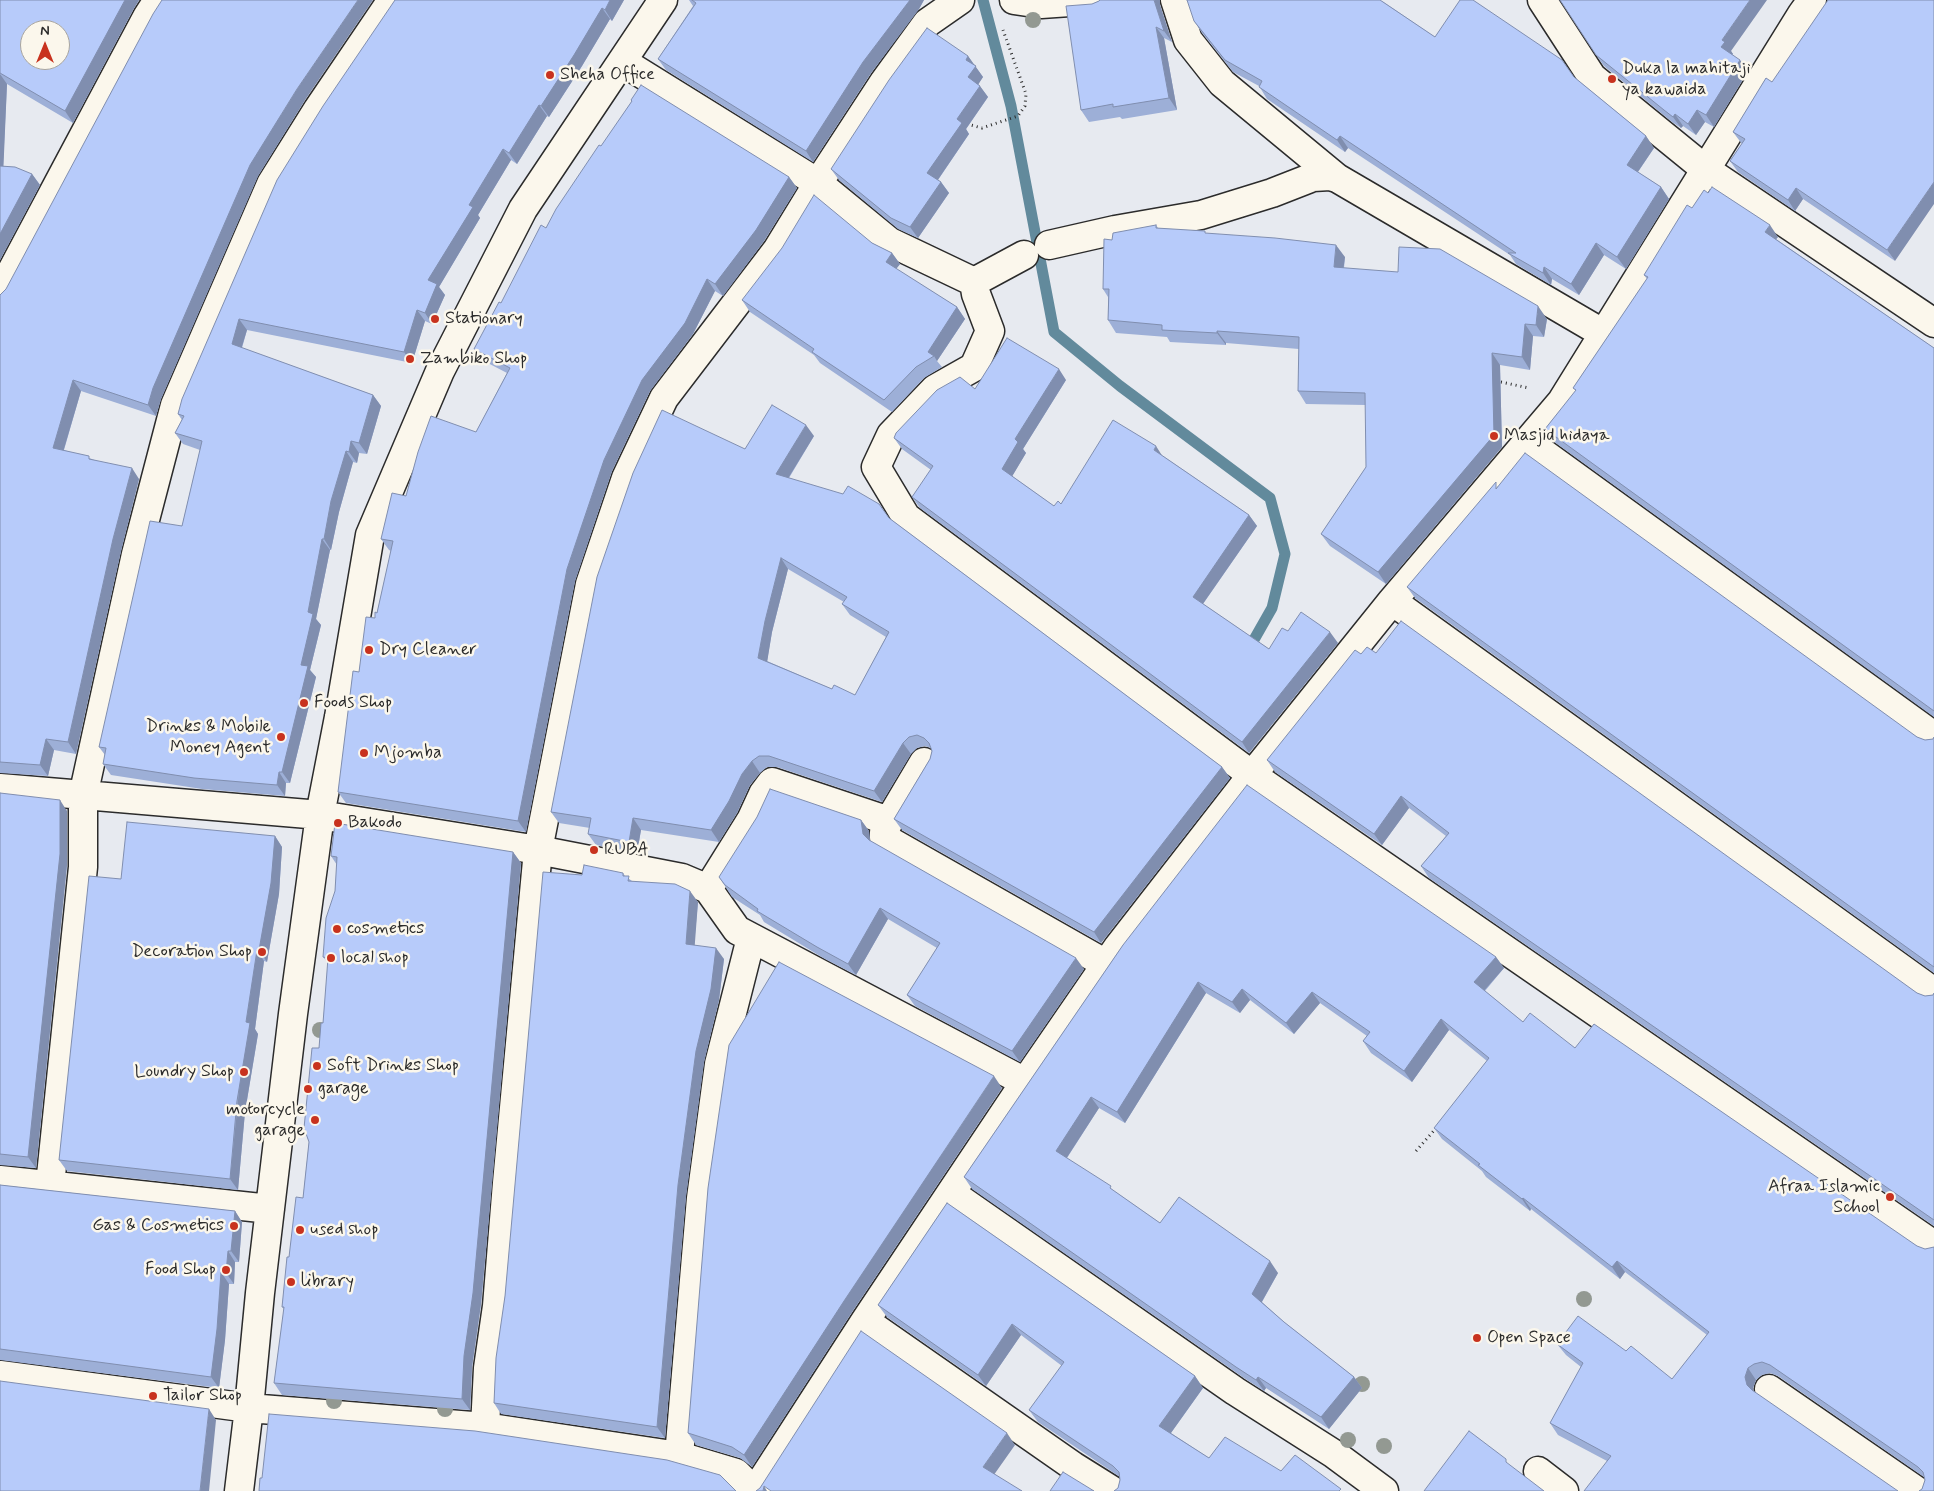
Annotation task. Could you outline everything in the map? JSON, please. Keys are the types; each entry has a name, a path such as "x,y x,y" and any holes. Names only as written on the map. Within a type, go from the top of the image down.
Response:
{"street":[{"path":"0,293 146,16 158,0"},
{"path":"50,1185 83,867 83,796 136,554 175,405 271,184 318,109 392,0"},
{"path":"239,1491 293,1014 320,815 370,535 440,371 523,209 663,0"},
{"path":"485,1427 488,1368 497,1306 538,850 590,584 626,478 664,398 777,250 884,82 927,23 960,0"},
{"path":"1014,0 1041,4 1099,0"},
{"path":"1175,0 1188,40 1222,83 1337,178 1604,334"},
{"path":"1542,0 1592,77 1705,169 1934,323"},
{"path":"0,1375 249,1408 485,1427 679,1456 736,1473 755,1491 865,1321 1106,964 1252,775 1392,600 1562,401 1705,169 1802,5"},
{"path":"623,62 818,183 890,242 974,282"},
{"path":"1049,245 1115,230 1201,215 1272,193 1313,177 1330,176 1337,178"},
{"path":"974,282 1024,255"},
{"path":"974,282 976,294 990,331 974,367 935,389 891,435 876,467 906,517 1252,775 1934,1245"},
{"path":"1528,442 1934,736"},
{"path":"1392,600 1934,992"},
{"path":"924,762 889,821 884,832 884,838 1106,964"},
{"path":"708,889 751,820 763,794 772,782 889,821"},
{"path":"0,788 320,815 538,850 682,878 708,889 736,930 1025,1082"},
{"path":"679,1456 701,1198 720,1064 751,938"},
{"path":"0,1180 270,1209"},
{"path":"951,1193 1235,1391 1334,1454 1384,1491"},
{"path":"865,1321 1073,1466 1113,1491"},
{"path":"1769,1389 1917,1491"},
{"path":"1538,1471 1564,1491"}],"path":[{"path":"960,122 982,128 1018,116 1025,106 1026,94 1001,26"},
{"path":"1493,380 1530,388 1562,401"},
{"path":"1416,1150 1438,1125"}],"building":[{"path":"0,0 125,0 65,111 0,73"},
{"path":"162,0 358,0 297,89 250,165 153,388 148,405 73,380 53,448 89,456 89,459 132,468 113,539 68,742 46,739 40,765 0,762 0,295 6,289"},
{"path":"395,0 610,0 605,10 602,8 574,55 541,106 539,105 509,153 503,149 469,205 473,207 428,280 437,284 425,313 417,310 404,352 239,319 232,344 373,395 359,443 351,441 349,452 346,451 331,501 308,612 313,614 301,665 308,666 282,772 279,772 277,785 194,778 103,764 106,748 99,747 150,521 182,526 202,441 175,433 184,416 178,414 182,399 277,180 323,106"},
{"path":"692,0 910,0 863,62 806,151 658,59 696,3"},
{"path":"1100,0 1154,0 1164,31 1156,27 1169,98 1113,107 1113,104 1081,110 1066,6 1092,4"},
{"path":"1187,0 1380,0 1435,37 1460,0 1473,0 1562,60 1574,77 1646,136 1627,165 1661,187 1617,257 1596,243 1571,284 1544,267 1543,273 1508,253 1516,253 1340,136 1337,140 1259,87 1262,81 1225,60 1194,21"},
{"path":"1560,0 1750,0 1722,40 1725,42 1721,47 1740,60 1706,115 1697,110 1688,124 1675,114 1673,117 1596,55"},
{"path":"1828,0 1934,0 1934,182 1887,250 1796,188 1788,200 1730,161 1745,139 1733,132 1766,78 1772,82"},
{"path":"927,28 968,56 966,60 976,66 968,77 980,86 957,119 962,123 927,173 941,182 910,227 891,218 831,169 889,80"},
{"path":"641,85 789,177 756,230 715,284 707,279 685,323 642,380 604,460 567,569 518,821 338,792 353,671 359,672 366,617 375,618 375,612 377,613 393,541 381,539 392,493 406,496 418,452 431,416 476,432 510,368 474,349 499,302 501,303 541,225 546,228 556,209 599,145 601,146 632,101"},
{"path":"0,166 15,167 32,174 0,234"},
{"path":"1712,187 1770,225 1765,232 1934,348 1934,711 1545,429 1576,390 1573,388 1648,277 1644,275 1687,205 1692,208 1704,190 1708,193"},
{"path":"814,195 872,243 892,253 886,262 957,307 928,352 934,356 916,367 884,400 812,352 814,349 742,300 782,248"},
{"path":"1156,225 1156,228 1205,231 1205,233 1336,245 1334,267 1398,272 1399,247 1440,249 1538,306 1536,325 1525,324 1522,357 1492,353 1494,435 1378,572 1321,534 1366,467 1365,393 1298,391 1299,337 1217,331 1217,333 1162,330 1162,325 1108,320 1109,289 1103,289 1104,239 1112,240 1113,233"},
{"path":"1007,338 1059,369 1015,439 1018,442 1002,469 1054,506 1058,501 1061,504 1113,420 1156,446 1154,450 1249,515 1193,597 1269,649 1282,628 1288,631 1301,612 1330,632 1242,742 912,497 933,466 894,438 896,433 937,390 960,377 975,389"},
{"path":"772,405 806,425 776,474 843,494 848,486 879,504 889,518 1222,767 1094,932 894,819 930,759 932,751 929,743 917,735 909,737 903,743 874,791 769,756 759,756 752,761 742,774 729,801 711,830 633,818 629,842 588,834 591,818 551,812 597,577 633,473 662,410 745,449","holes":["781,558 847,597 842,604 889,632 855,695 834,685 832,689 758,658"]},
{"path":"1525,453 1917,737 1925,740 1933,739 1934,737 1934,967 1407,587 1496,482 1496,489"},
{"path":"1401,621 1917,993 1925,996 1933,995 1934,993 1934,1220 1421,866 1449,833 1401,796 1374,834 1267,760 1355,650 1361,654 1367,647 1376,653"},
{"path":"1247,785 1496,957 1474,982 1523,1022 1530,1013 1575,1048 1594,1024 1917,1246 1925,1249 1934,1247 1934,1491 1919,1491 1922,1489 1925,1480 1923,1472 1918,1467 1770,1365 1762,1362 1748,1368 1745,1377 1747,1385 1752,1390 1898,1491 1584,1491 1611,1456 1550,1423 1583,1363 1557,1344 1578,1316 1626,1351 1631,1346 1672,1379 1709,1332 1617,1261 1612,1267 1478,1165 1480,1164 1434,1128 1489,1058 1441,1019 1404,1071 1363,1041 1370,1032 1312,992 1286,1023 1242,989 1232,1002 1198,982 1117,1112 1091,1097 1056,1151 1111,1186 1110,1188 1160,1223 1179,1197 1270,1261 1252,1294 1284,1322 1354,1377 1321,1417 1258,1377 1256,1380 1236,1367 964,1177 1123,945"},
{"path":"770,789 861,820 863,834 869,840 1076,958 1012,1051 907,995 940,943 880,908 848,964 757,911 758,909 725,885 719,877 757,817"},
{"path":"0,793 60,800 60,854 28,1157 0,1154"},
{"path":"127,822 275,836 271,883 259,950 257,950 246,1022 250,1023 237,1101 230,1179 59,1160 89,876 121,879"},
{"path":"335,823 513,852 473,1293 464,1356 462,1399 274,1383 284,1307 282,1307 287,1257 289,1257 296,1197 303,1198 309,1142 304,1128 312,1048 319,1048 321,1023 323,1023 328,958 323,957 326,918 335,891 337,857 331,856"},
{"path":"584,865 623,873 623,876 629,876 628,881 675,884 690,891 686,944 716,948 711,989 696,1051 678,1185 657,1427 494,1403 496,1358 505,1296 543,872 582,875"},
{"path":"779,962 994,1076 744,1455 732,1447 688,1433 708,1188 729,1045"},
{"path":"0,1185 235,1211 231,1251 228,1251 226,1273 221,1272 211,1377 0,1349"},
{"path":"947,1203 1195,1376 1159,1426 1209,1458 1225,1437 1281,1471 1295,1455 1341,1489 1339,1491 1114,1491 1118,1488 1120,1480 1119,1472 1113,1466 1029,1410 1064,1362 1012,1324 978,1375 878,1305"},
{"path":"861,1331 1007,1433 983,1467 1022,1491 771,1491 764,1486 763,1491 756,1491 760,1488"},
{"path":"0,1381 209,1409 200,1491 0,1491"},
{"path":"269,1414 475,1431 667,1460 720,1475 736,1491 259,1491"},
{"path":"1469,1431 1506,1459 1506,1462 1544,1491 1424,1491"},
{"path":"1063,1472 1094,1491 1050,1491"}],"waterway":[{"path":"983,0 1011,106 1054,332 1120,386 1270,498 1285,554 1272,608 1247,652"}],"place":[{"name":"Sheha Office","path":"550,75"},
{"name":"Duka la mahitaji ya kawaida","path":"1612,79"},
{"name":"Stationary","path":"435,319"},
{"name":"Zambiko Shop","path":"410,359"},
{"name":"Masjid hidaya","path":"1494,436"},
{"name":"Dry Cleaner","path":"369,650"},
{"name":"Foods Shop","path":"304,703"},
{"name":"Drinks & Mobile Money Agent","path":"281,737"},
{"name":"Mjomba","path":"364,753"},
{"name":"Bakodo","path":"338,823"},
{"name":"RUBA","path":"594,850"},
{"name":"cosmetics","path":"337,929"},
{"name":"Decoration Shop","path":"262,952"},
{"name":"local shop","path":"331,958"},
{"name":"Soft Drinks Shop","path":"317,1066"},
{"name":"Loundry Shop","path":"244,1072"},
{"name":"garage","path":"308,1089"},
{"name":"motorcycle garage","path":"315,1120"},
{"name":"Afraa Islamic School","path":"1890,1197"},
{"name":"Gas & Cosmetics","path":"234,1226"},
{"name":"used shop","path":"300,1230"},
{"name":"Food Shop","path":"226,1270"},
{"name":"library","path":"291,1282"},
{"name":"Open Space","path":"1477,1338"},
{"name":"Tailor Shop","path":"153,1396"}]}
